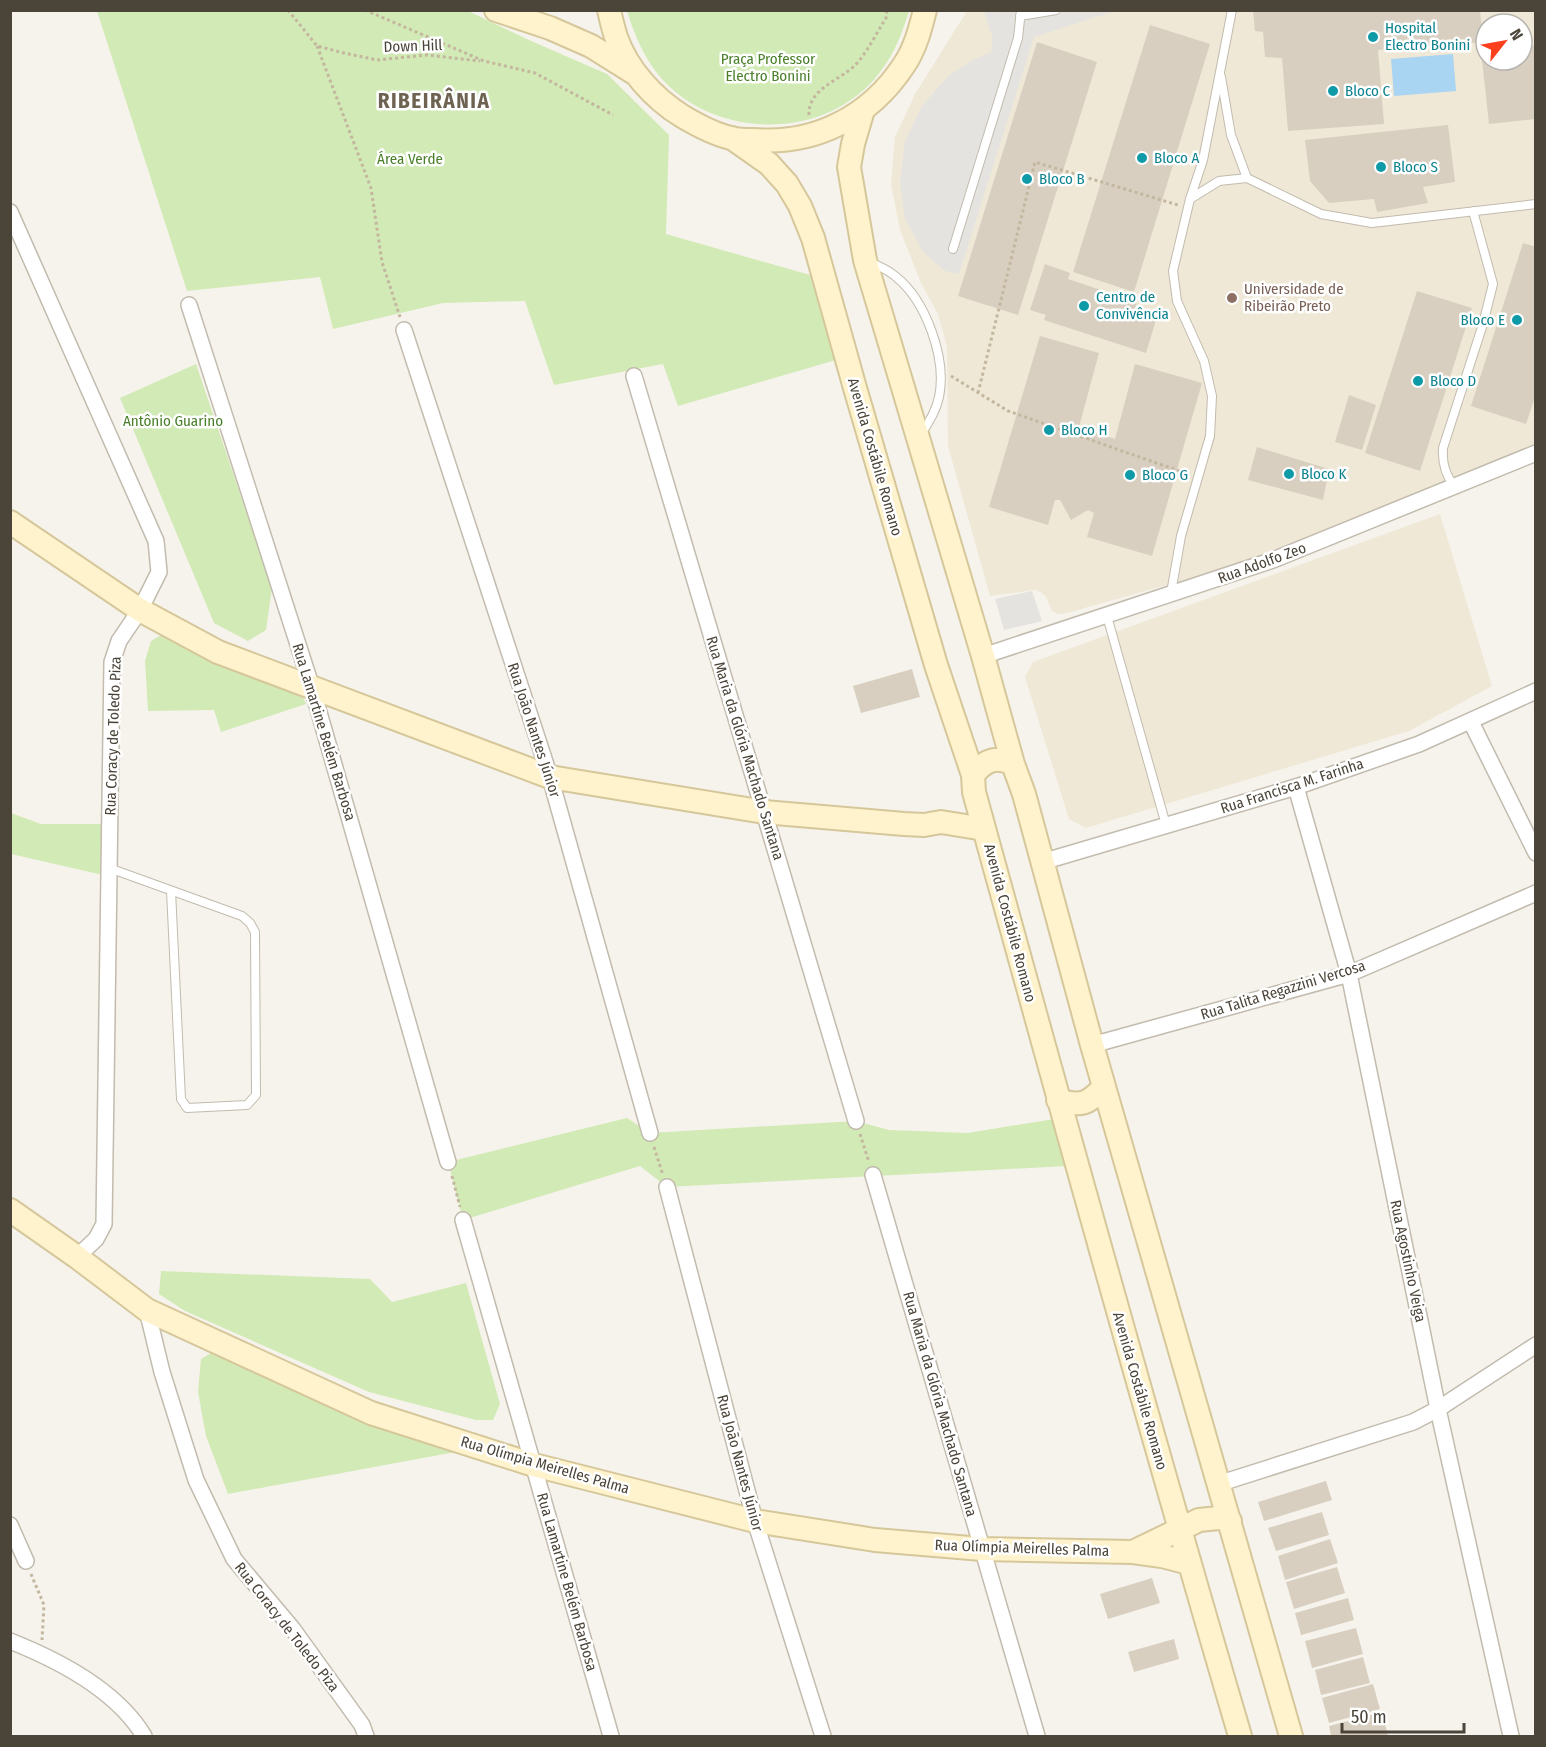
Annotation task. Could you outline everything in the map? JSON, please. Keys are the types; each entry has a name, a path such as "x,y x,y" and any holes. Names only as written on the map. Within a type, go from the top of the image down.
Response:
{"main road":[{"path":"496,10 550,28 591,46 636,74"},
{"path":"609,10 616,38 636,74 665,105 702,128 732,138 775,142 806,137 836,127 863,110 886,89 905,64 919,35 925,10"},
{"path":"863,110 849,167 865,260 983,656 1012,764 1024,794 1092,1045 1292,1737"},
{"name":"Avenida Costábile Romano","path":"732,138 768,164 787,184 800,206 813,238 936,665 973,784 1179,1530 1240,1737"},
{"path":"10,522 140,610 218,652 550,777 764,812 904,824 924,825 941,822 984,829"},
{"path":"941,822 973,784 979,767 988,761 1000,759 1012,764"},
{"path":"1059,1100 1080,1104 1092,1099 1104,1087"},
{"name":"Rua Olímpia Meirelles Palma","path":"10,1210 147,1310 371,1413 534,1465 755,1521 875,1540 982,1549 1133,1552 1189,1563"},
{"name":"Rua Olímpia Meirelles Palma","path":"1133,1552 1199,1520 1208,1518 1230,1521"}],"street":[{"name":"Rua Coracy de Toledo Piza","path":"10,212 156,541 159,572 140,610 119,641 112,662 104,1224 96,1239 77,1257"},
{"name":"Rua Lamartine Belém Barbosa","path":"189,305 312,688 448,1162"},
{"name":"Rua João Nantes Júnior","path":"404,330 550,777 650,1134"},
{"name":"Rua Maria da Glória Machado Santana","path":"634,376 856,1121"},
{"name":"Rua Adolfo Zeo","path":"983,656 1273,560 1536,453"},
{"name":"Rua Francisca M. Farinha","path":"1042,862 1296,787 1419,744 1536,691"},
{"path":"1471,722 1536,853"},
{"name":"Rua Agostinho Veiga","path":"1296,787 1349,974 1438,1409 1511,1737"},
{"name":"Rua Talita Regazzini Vercosa","path":"1092,1045 1349,974 1536,893"},
{"name":"Rua Maria da Glória Machado Santana","path":"873,1175 1037,1737"},
{"name":"Rua João Nantes Júnior","path":"667,1187 755,1521 823,1737"},
{"name":"Rua Lamartine Belém Barbosa","path":"463,1220 611,1737"},
{"name":"Rua Coracy de Toledo Piza","path":"147,1310 162,1372 196,1480 234,1559 292,1628 362,1725 366,1737"},
{"path":"1218,1484 1413,1422 1438,1409 1536,1345"},
{"path":"10,1525 26,1561"},
{"path":"10,1641 41,1653 98,1687 137,1725 144,1737"}],"lane":[{"path":"953,249 1018,38 1021,14 1056,10"},
{"path":"1171,595 1181,536 1210,436 1212,396 1204,361 1177,301 1173,271 1190,199 1203,160 1232,10"},
{"path":"1220,70 1231,135 1247,178"},
{"path":"1190,199 1219,181 1247,178 1322,214 1372,223 1536,204"},
{"path":"1454,486 1444,469 1443,448 1493,284 1473,211"},
{"path":"865,260 896,276 915,296 936,345 939,397 930,421 918,438"},
{"path":"1107,616 1166,825"},
{"path":"109,868 242,916 250,923 255,932 256,1095 247,1105 187,1108 181,1099 171,891"}],"path":[{"path":"288,10 317,46 371,188 382,262 404,330"},
{"name":"Down Hill","path":"365,10 484,61"},
{"path":"809,123 808,106 817,92 857,63 886,18 887,10"},
{"name":"Down Hill","path":"317,46 377,60 427,55 484,61 535,73 613,114"},
{"path":"978,393 1035,162 1188,208"},
{"path":"939,368 1008,411 1198,478"},
{"path":"856,1121 873,1175"},
{"path":"650,1134 667,1187"},
{"path":"448,1162 463,1220"},
{"path":"26,1561 44,1605 41,1653"}],"shaded area":[{"name":"Universidade de Ribeirão Preto","path":"967,11 1535,11 1535,445 1252,561 1067,613 1058,614 1052,611 1046,597 1035,590 990,596 948,446 947,347 938,314 921,283 900,230 891,184 895,137 915,94"},
{"path":"984,11 1115,11 1034,37 959,274 945,271 923,252 905,218 900,184 905,141 922,106 948,76 991,52 993,39"},
{"path":"1440,514 1492,686 1409,731 1086,828 1069,819 1025,677 1033,662"},
{"path":"1032,591 1042,621 1004,630 995,599"}],"green space":[{"name":"Praça Professor Electro Bonini","path":"627,10 909,11 890,58 880,72 857,95 830,112 800,121 768,124 737,121 706,111 679,95 651,65 639,43"},
{"name":"Área Verde","path":"97,11 468,11 607,74 669,135 666,234 810,275 836,360 678,406 663,364 554,385 525,301 443,303 333,329 320,277 187,291"},
{"name":"Antônio Guarino","path":"196,364 272,588 266,630 248,641 214,623 120,398"},
{"path":"168,631 301,693 306,704 221,732 214,710 148,711 145,661 151,641"},
{"path":"11,813 41,824 117,824 116,878 11,854"},
{"path":"627,1118 650,1133 856,1121 889,1130 968,1133 1054,1119 1066,1166 667,1187 640,1166 463,1220 448,1162"},
{"path":"161,1271 370,1279 392,1302 466,1283 500,1404 493,1420 476,1420 369,1392 185,1311 159,1294"},
{"path":"223,1346 466,1450 228,1494 206,1436 198,1392 201,1359"}],"water":[{"path":"1453,54 1456,91 1394,96 1391,59"}],"building":[{"path":"1253,10 1480,10 1480,12 1474,12 1474,43 1378,50 1384,124 1288,131 1282,58 1265,57 1263,32 1255,31"},
{"name":"Bloco A","path":"1150,25 1210,44 1134,292 1073,272"},
{"name":"Bloco B","path":"1037,42 1097,62 1018,315 958,296"},
{"path":"1534,45 1536,45 1536,119 1489,124 1483,72 1534,72"},
{"name":"Bloco S","path":"1448,125 1455,182 1423,187 1428,203 1377,212 1374,199 1329,203 1310,181 1305,140"},
{"name":"Bloco E","path":"1523,243 1536,247 1536,394 1526,424 1471,406"},
{"name":"Centro de Convivência","path":"1045,264 1070,273 1068,279 1137,302 1134,312 1156,320 1146,353 1044,320 1046,315 1030,310"},
{"name":"Bloco D","path":"1417,291 1472,308 1420,471 1365,453"},
{"path":"1040,336 1099,353 1079,427 1115,439 1135,364 1202,383 1152,556 1087,537 1094,513 1088,510 1071,520 1060,500 1055,500 1048,525 989,507"},
{"path":"1349,395 1376,405 1362,450 1335,442"},
{"name":"Bloco K","path":"1257,447 1329,469 1323,500 1248,480"},
{"path":"912,669 920,697 861,713 853,686"},
{"path":"1326,1481 1332,1500 1264,1521 1258,1502"},
{"path":"1322,1512 1329,1535 1276,1551 1268,1528"},
{"path":"1330,1539 1338,1563 1285,1580 1278,1556"},
{"path":"1337,1567 1345,1593 1294,1609 1286,1582"},
{"path":"1152,1578 1160,1603 1108,1619 1100,1594"},
{"path":"1348,1598 1354,1620 1301,1635 1295,1613"},
{"path":"1356,1628 1363,1654 1312,1668 1305,1641"},
{"path":"1174,1639 1179,1659 1134,1672 1128,1652"},
{"path":"1363,1657 1370,1683 1321,1695 1315,1670"},
{"path":"1373,1684 1380,1709 1329,1723 1322,1698"},
{"path":"1382,1712 1388,1736 1331,1736 1329,1726"}],"place":[{"name":"Hospital Electro Bonini","path":"1373,37"},
{"name":"Bloco C","path":"1333,91"},
{"name":"Bloco A","path":"1142,158"},
{"name":"Bloco S","path":"1381,167"},
{"name":"Bloco B","path":"1027,179"},
{"name":"Universidade de Ribeirão Preto","path":"1232,298"},
{"name":"Centro de Convivência","path":"1084,306"},
{"name":"Bloco E","path":"1517,320"},
{"name":"Bloco D","path":"1418,381"},
{"name":"Bloco H","path":"1049,430"},
{"name":"Bloco K","path":"1289,474"},
{"name":"Bloco G","path":"1130,475"}],"district":[{"name":"RIBEIRÂNIA","path":"434,101"}]}
